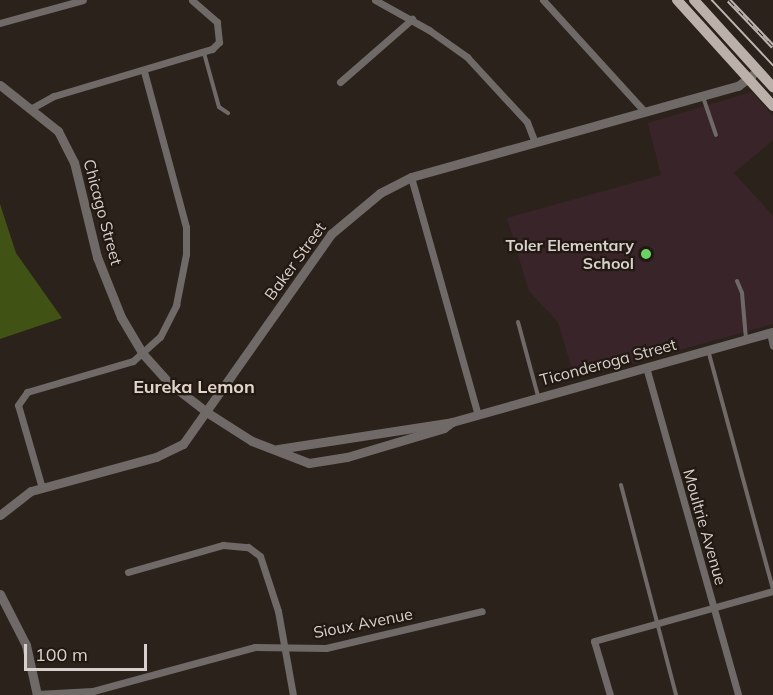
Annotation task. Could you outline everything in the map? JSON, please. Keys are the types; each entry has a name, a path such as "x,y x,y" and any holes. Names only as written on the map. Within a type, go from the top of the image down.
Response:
{"main road":[{"path":"677,0 773,105"},
{"path":"694,0 773,87"}],"street":[{"path":"0,23 83,0"},
{"path":"32,108 54,96 204,52 219,42 217,22 192,0"},
{"path":"375,0 412,19 467,57 527,122 535,143"},
{"path":"543,0 645,112"},
{"path":"340,82 412,19"},
{"name":"Baker Street","path":"0,515 16,500 42,488 171,452 194,433 330,234 380,193 411,177 738,86 757,70"},
{"path":"42,488 18,405 27,392 104,372 143,354 168,326 188,241 144,71"},
{"name":"Chicago Street","path":"0,85 32,108 58,131 69,150 97,257 121,317 143,354 168,381 208,413"},
{"path":"411,177 478,414"},
{"path":"771,333 773,346"},
{"name":"Ticonderoga Street","path":"278,449 452,422 771,333"},
{"name":"Moultrie Avenue","path":"646,367 738,695"},
{"name":"Ticonderoga Street","path":"208,413 252,441 278,449 309,463 325,463 444,428 452,422"},
{"path":"128,572 224,545 249,548 260,556 267,569 278,611 282,648 293,695"},
{"path":"610,695 594,640 773,590"},
{"path":"0,594 29,652 37,694"},
{"name":"Sioux Avenue","path":"37,694 93,691 255,647 326,648 482,611"}],"lane":[{"path":"204,52 219,107 228,113"},
{"path":"703,96 716,135"},
{"path":"737,281 742,292 746,340"},
{"path":"518,322 538,397"},
{"path":"708,350 773,590"},
{"path":"621,485 676,695"}],"shaded area":[{"name":"Toler Elementary School","path":"752,92 773,116 773,140 734,173 773,216 773,324 575,379 558,322 529,291 507,218 661,175 648,123"}],"green space":[{"path":"0,204 16,253 62,318 0,339"}],"tram line":[{"path":"712,0 773,65"}],"railway":[{"path":"729,0 773,46"}],"place":[{"name":"Toler Elementary School","path":"646,254"}],"district":[{"name":"Eureka Lemon","path":"194,387"}]}
